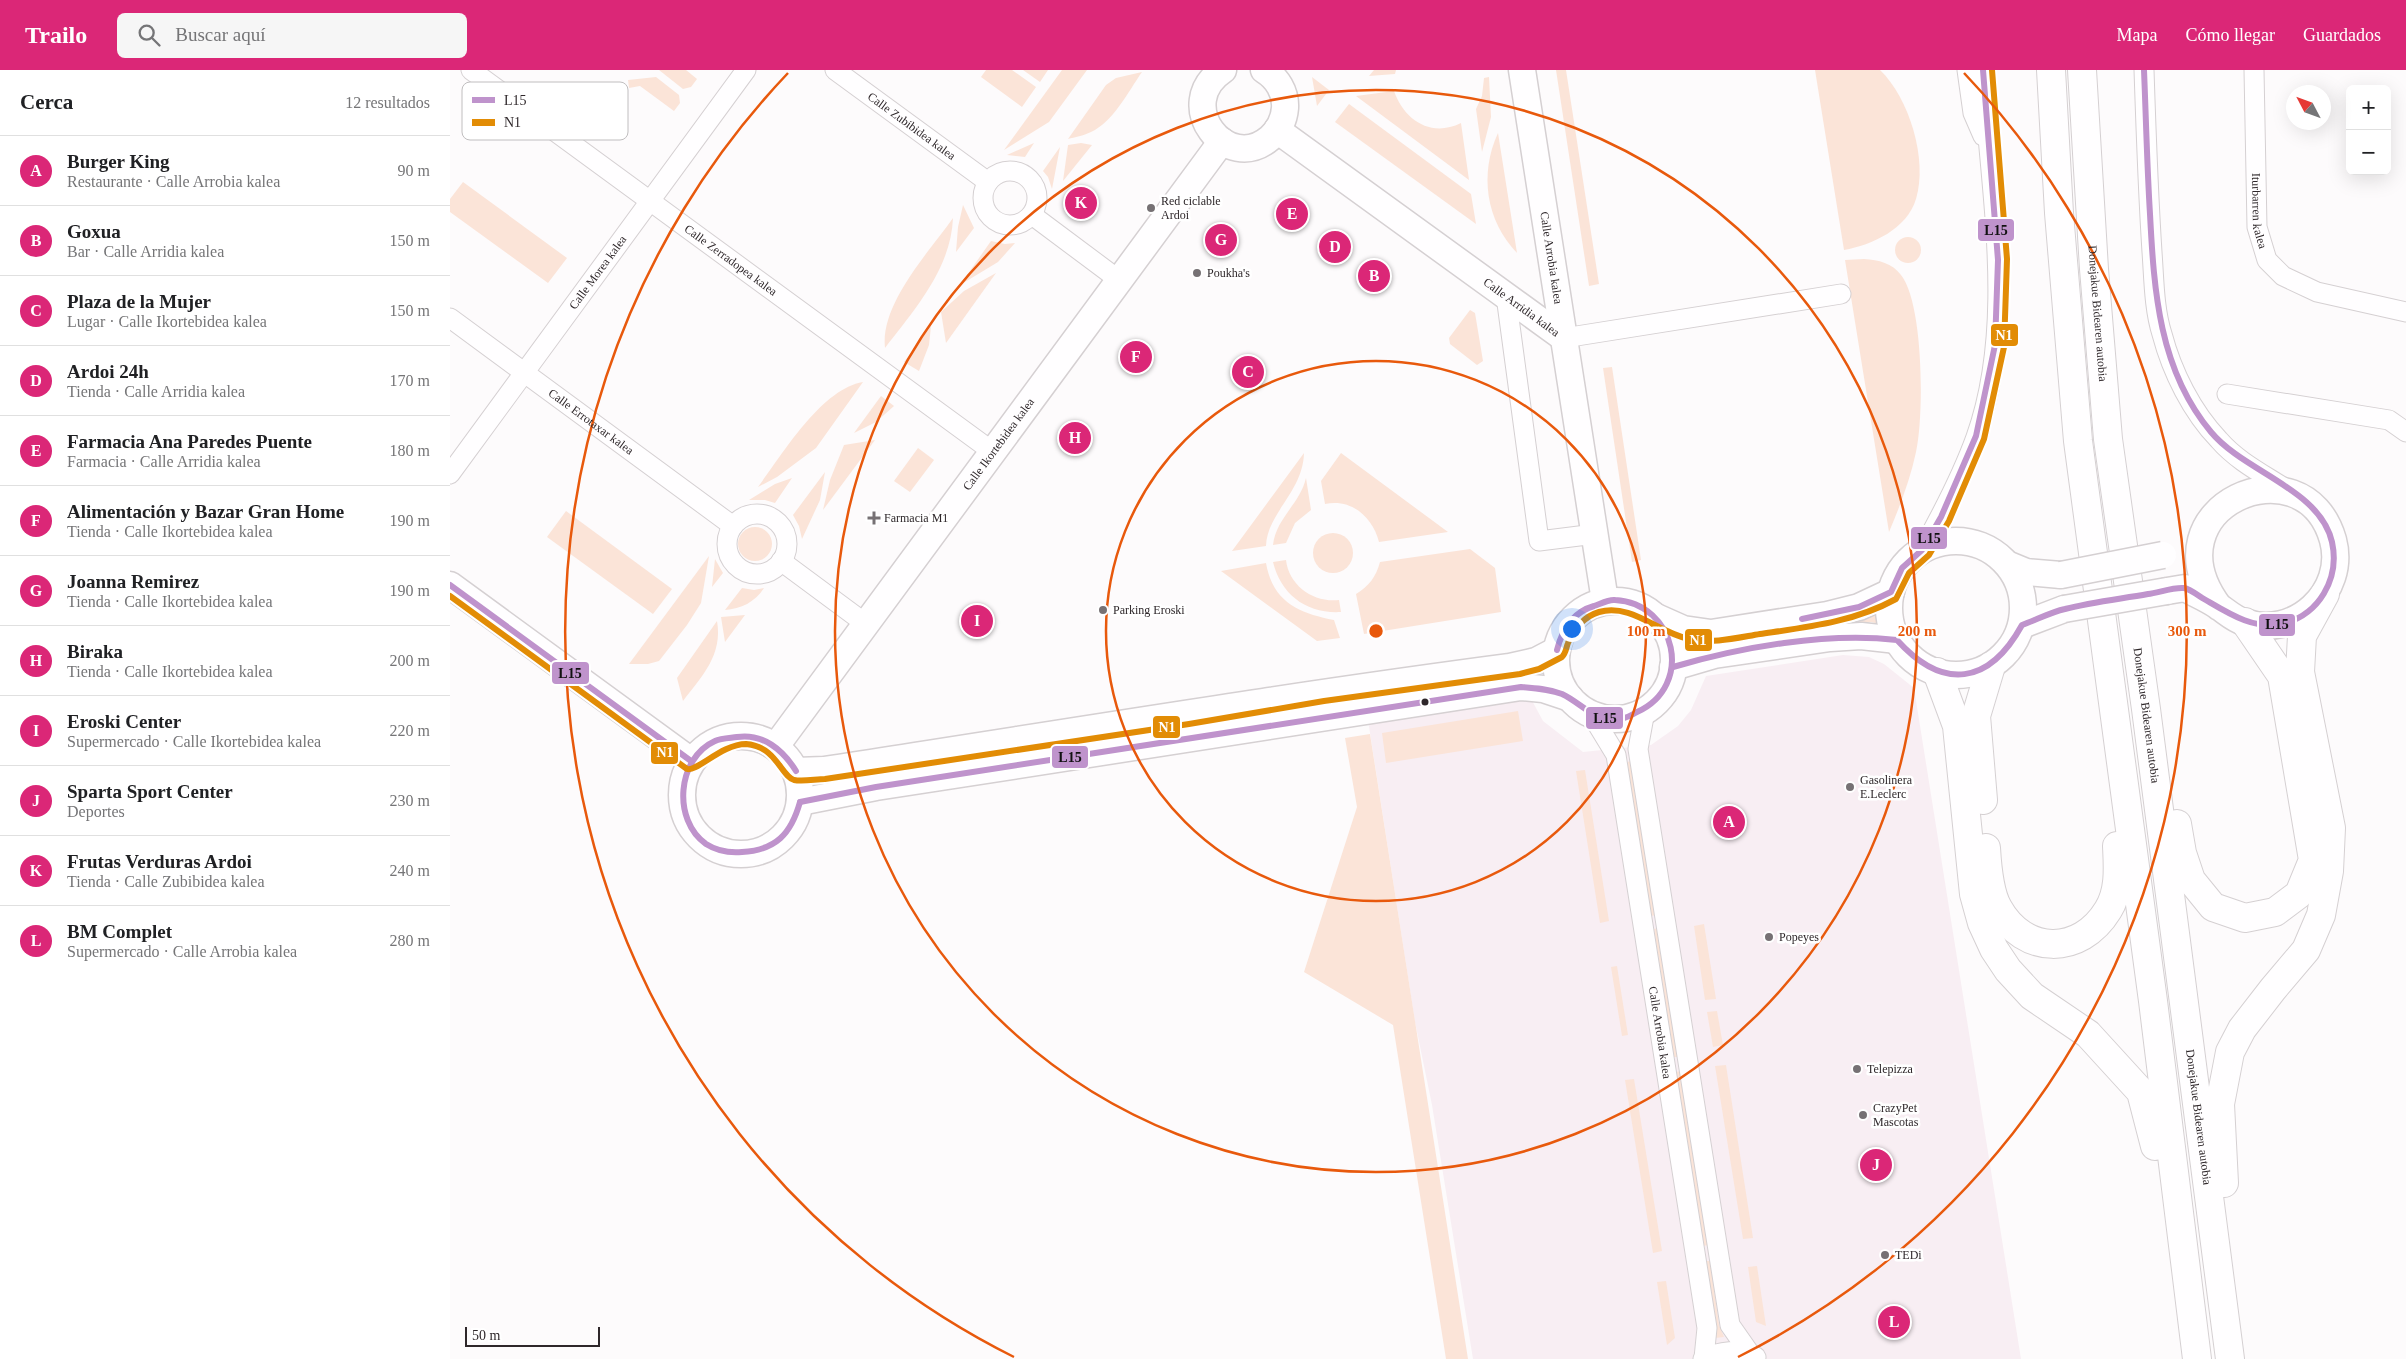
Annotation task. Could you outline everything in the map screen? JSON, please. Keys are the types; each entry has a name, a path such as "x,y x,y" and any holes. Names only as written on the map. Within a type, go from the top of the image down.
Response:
{"highway":[{"path":"2051,70 2059,213 2078,441 2106,664 2153,1001 2195,1359"},
{"name":"Donejakue Bidearen autobia","path":"2082,70 2094,269 2108,439 2146,709 2230,1359"},
{"path":"2227,1331 2232,1252 2222,1166 2220,1104 2230,1052 2242,1029 2272,989 2306,950 2321,915 2329,871 2331,828 2300,672 2302,636 2325,594"},
{"path":"2146,709 2170,781 2182,853 2191,880 2212,906 2245,918 2275,912 2299,894 2313,860 2282,676 2245,622"},
{"path":"1991,666 1976,716 1987,866 1998,908 2020,936 2050,945 2069,943 2092,930 2109,909 2119,877 2115,815 2101,735 2106,664"},
{"path":"1937,672 1957,726 1974,894 1982,923 1994,949 2008,970 2032,996 2088,1034 2141,1092 2153,1132 2186,1336 2195,1359"}],"street":[{"name":"Calle Zerradopea kalea","path":"471,70 487,82"},
{"name":"Calle Morea kalea","path":"450,474 746,70"},
{"name":"Calle Zubibidea kalea","path":"835,70 988,182"},
{"path":"1211,73 1203,96 1202,113 1209,129 1222,142 1239,147 1252,147 1269,139 1277,130 1284,115 1284,99 1279,85 1264,70"},
{"name":"Calle Arrobia kalea","path":"1522,70 1605,601"},
{"path":"1967,70 1973,113 1990,155"},
{"path":"1922,550 1941,517 1976,436 1988,389 1995,345 1998,260 1983,70"},
{"path":"2022,625 2064,609 2185,588 2245,622 2267,626 2290,622 2310,611 2325,594 2334,573 2335,550 2329,528 2316,509 2241,461 2219,441 2203,422 2172,366 2161,333 2155,283 2148,196 2144,70"},
{"name":"Iturbarren kalea","path":"2254,70 2257,226 2267,260 2283,276 2317,292 2406,312"},
{"name":"Calle Arridia kalea","path":"1277,130 1564,338 1841,294"},
{"name":"Calle Zerradopea kalea","path":"567,140 993,452"},
{"name":"Calle Ikortebidea kalea","path":"776,746 1222,142"},
{"path":"1017,171 1032,180 1038,198 1032,215 1024,222 1016,225 999,223 992,218 984,205 984,189 988,182 1001,172 1017,171"},
{"path":"1032,215 1120,280"},
{"path":"1506,296 1539,541 1595,534"},
{"name":"Calle Errotaxar kalea","path":"450,318 733,526"},
{"path":"2226,394 2389,420 2406,432"},
{"path":"2219,607 2207,590 2202,577 2199,549 2206,528 2218,510 2235,497 2255,490 2277,490 2298,496"},
{"path":"757,514 775,520 785,534 786,552 781,561 766,572 747,573 739,568 732,561 726,543 733,526 748,515 757,514"},
{"path":"1959,540 1978,544 1995,552 2009,565 2020,584 2024,604 2022,625 2010,648 1991,666 1974,673 1955,675 1937,672 1914,660 1897,640 1891,625 1889,609 1891,592 1902,568 1922,550 1940,542 1959,540"},
{"path":"2009,565 2026,572 2061,575 2199,549"},
{"path":"781,561 866,624"},
{"path":"450,585 691,761"},
{"path":"1570,698 1559,679 1556,666 1557,650 1562,634 1573,618 1590,606 1605,601 1625,602 1639,606 1656,617 1683,629 1711,633 1827,615 1859,607 1891,592"},
{"path":"800,802 876,786 1522,687 1543,689 1570,698 1590,714 1611,719 1624,718 1645,711 1654,704 1667,688 1673,667 1672,646 1664,626 1656,617"},
{"path":"1673,667 1714,655 1830,638 1861,636 1897,640"},
{"path":"796,771 831,769 1180,716 1323,692 1510,667 1536,661 1557,650"},
{"name":"Calle Arrobia kalea","path":"1645,711 1638,749 1730,1325 1755,1357"},
{"name":"Calle Arrobia kalea","path":"1590,714 1616,755 1707,1328 1704,1359"},
{"path":"734,736 756,737 776,746 790,760 800,784 800,802 792,826 782,838 766,849 749,854 724,852 705,843 692,829 685,816 682,801 682,787 691,761 704,748 718,740 734,736"},
{"path":"1704,1359 1728,1352 1755,1357"}],"shaded area":[{"path":"659,70 686,70 697,79 691,87 683,89"},
{"path":"986,70 1012,70 1036,87 1022,107 981,77"},
{"path":"1023,70 1048,70 1040,82"},
{"path":"1062,70 1087,70 1049,122 1004,150"},
{"path":"1374,70 1396,70 1395,74 1369,76"},
{"path":"1556,70 1566,70 1599,284 1589,286"},
{"path":"1815,70 1880,70 1900,96 1918,148 1919,183 1916,199 1911,210 1897,227 1887,234 1855,248 1844,250"},
{"path":"1142,72 1119,106 1106,121 1091,132 1068,139 1106,85 1116,78"},
{"path":"656,77 679,95 680,103 674,111 640,86 629,88 628,80"},
{"path":"1312,77 1329,90 1317,106"},
{"path":"1489,77 1491,117 1482,152 1476,109 1482,96 1484,78"},
{"path":"1394,91 1404,110 1420,124 1439,128 1461,123 1469,180 1356,96"},
{"path":"1349,104 1471,194 1476,224 1335,122"},
{"path":"1498,133 1517,253 1498,227 1492,212 1489,196 1487,181 1489,165"},
{"path":"1034,143 1025,157 1007,155"},
{"path":"1081,143 1092,145 1063,181 1068,145"},
{"path":"1060,147 1052,189 1048,177 1043,171"},
{"path":"463,182 567,258 548,283 450,212 450,199"},
{"path":"963,205 974,228 956,252 958,227"},
{"path":"953,218 951,237 938,272 919,304 885,348 890,314 898,296 908,279"},
{"path":"1908,237 1917,241 1921,250 1917,259 1908,263 1899,259 1895,250 1899,241"},
{"path":"991,241 1005,244 1015,243 998,262 960,285"},
{"path":"1864,259 1885,263 1901,275 1909,289 1918,335 1921,388 1919,436 1908,483 1889,532 1845,260"},
{"path":"996,273 946,343 941,312 964,291"},
{"path":"1470,310 1475,313 1483,361 1477,365 1450,344 1449,338"},
{"path":"931,326 929,345 919,371 904,362"},
{"path":"1612,367 1641,560 1632,562 1603,368"},
{"path":"863,382 816,448 777,477 758,487 804,425 818,410 847,387"},
{"path":"881,396 894,406 876,422 854,433"},
{"path":"875,440 823,510 830,480 844,445"},
{"path":"918,448 934,460 910,492 894,481"},
{"path":"1304,453 1298,479 1272,523 1266,546 1232,551"},
{"path":"1341,453 1448,532 1379,542 1372,525 1360,512 1344,504 1325,504 1321,481"},
{"path":"825,472 820,500 802,539 799,526 793,515"},
{"path":"792,478 775,503 765,500 749,500 775,484"},
{"path":"1306,478 1311,510 1295,523 1286,543 1273,545 1275,535 1283,519 1299,496"},
{"path":"566,511 672,589 653,614 547,537"},
{"path":"755,527 762,528 767,532 771,537 771,551 767,556 762,560 755,561 748,560 743,556 739,551 738,544 739,537 743,532 748,528"},
{"path":"1333,533 1347,539 1353,553 1347,567 1333,573 1319,567 1313,553 1319,539"},
{"path":"1470,549 1495,568 1501,612 1364,634 1356,594 1371,581 1380,562"},
{"path":"709,556 701,603 687,625 659,661 648,664 629,664"},
{"path":"715,559 723,573 712,587"},
{"path":"1286,560 1288,569 1297,585 1312,596 1321,599 1339,600 1341,612 1317,610 1297,600 1289,593 1282,584 1273,562"},
{"path":"1266,563 1275,588 1282,597 1290,604 1310,614 1334,620 1340,638 1317,641 1221,571"},
{"path":"742,588 754,590 764,588 747,604 725,610"},
{"path":"1877,614 1879,624 1871,622 1837,628 1836,623"},
{"path":"745,615 725,642 721,617"},
{"path":"717,621 718,633 714,655 704,674 683,701 677,678"},
{"path":"1843,655 1869,657 1884,664 1914,688 2021,1359 1473,1359 1432,1105 1415,1022 1368,720 1529,695 1543,721 1583,752 1651,745 1678,726 1691,710 1706,676"},
{"path":"1518,711 1523,741 1386,763 1382,733"},
{"path":"1370,734 1468,1359 1446,1359 1393,1025 1304,972 1357,807 1345,738"},
{"path":"1632,761 1656,915 1651,916 1627,762"},
{"path":"1585,770 1609,921 1600,923 1576,771"},
{"path":"1704,924 1716,999 1705,1000 1694,926"},
{"path":"1658,928 1678,1057 1674,1057 1654,929"},
{"path":"1617,966 1628,1035 1622,1036 1611,967"},
{"path":"1717,1011 1723,1045 1713,1047 1707,1012"},
{"path":"1726,1065 1753,1238 1743,1239 1715,1066"},
{"path":"1681,1071 1708,1245 1703,1246 1676,1072"},
{"path":"1634,1079 1662,1251 1653,1253 1625,1080"},
{"path":"1705,1261 1710,1261 1719,1325 1724,1337 1715,1338 1717,1325"},
{"path":"1757,1266 1766,1326 1756,1322 1748,1267"},
{"path":"1666,1281 1675,1338 1667,1345 1657,1282"}],"transit line":[{"name":"L15","path":"1802,619 1859,607 1891,592 1902,568 1922,550 1941,517 1976,436 1995,345 1998,260 1983,70"},
{"name":"N1","path":"450,596 687,769 697,766 728,748 746,744 764,750 771,755 789,777 801,781 825,779 1189,724 1324,701 1520,674 1539,669 1562,657 1570,638 1584,620 1599,612 1611,610 1634,615 1678,636 1707,641 1733,639 1813,626 1864,613 1896,599 1909,573 1929,555 1949,521 1984,439 2004,347 2007,259 1992,70"},
{"name":"L15","path":"1673,667 1727,653 1784,643 1842,638 1870,638 1897,640 1914,656 1931,668 1948,673 1964,674 1980,670 1995,660 2009,645 2022,625 2054,612 2085,604 2184,588 2241,619 2261,625 2271,625 2282,624 2307,613 2324,594 2333,569 2334,556 2332,542 2325,524 2313,508 2297,494 2242,459 2211,432 2194,408 2180,383 2170,356 2162,329 2154,272 2144,70"},
{"name":"L15","path":"450,585 691,761"},
{"name":"L15","path":"800,802 876,787 1521,687 1557,692 1595,715 1610,719 1620,719 1633,714 1655,700 1667,684 1672,666 1671,647 1664,630 1652,615 1636,605 1615,600 1587,609 1574,617 1565,629 1557,650"},
{"name":"L15","path":"796,771 785,756 764,740 746,736 717,740 702,749 693,761 686,775 683,790 684,805 688,820 695,833 706,844 719,850 737,852 754,851 773,844 787,831 800,802"}],"place":[{"name":"Frutas Verduras Ardoi","path":"1081,203"},
{"name":"Red ciclable Ardoi","path":"1151,208"},
{"name":"Farmacia Ana Paredes Puente","path":"1292,214"},
{"name":"Joanna Remirez","path":"1221,240"},
{"name":"Ardoi 24h","path":"1335,247"},
{"name":"Poukha's","path":"1197,273"},
{"name":"Goxua","path":"1374,276"},
{"name":"Alimentación y Bazar Gran Home","path":"1136,357"},
{"name":"Plaza de la Mujer","path":"1248,372"},
{"name":"Biraka","path":"1075,438"},
{"name":"Farmacia M1","path":"874,518"},
{"name":"Parking Eroski","path":"1103,610"},
{"name":"Eroski Center","path":"977,621"},
{"name":"Gasolinera E.Leclerc","path":"1850,787"},
{"name":"Burger King","path":"1729,822"},
{"name":"Popeyes","path":"1769,937"},
{"name":"Telepizza","path":"1857,1069"},
{"name":"CrazyPet Mascotas","path":"1863,1115"},
{"name":"Sparta Sport Center","path":"1876,1165"},
{"name":"TEDi","path":"1885,1255"},
{"name":"BM Complet","path":"1894,1322"}]}
